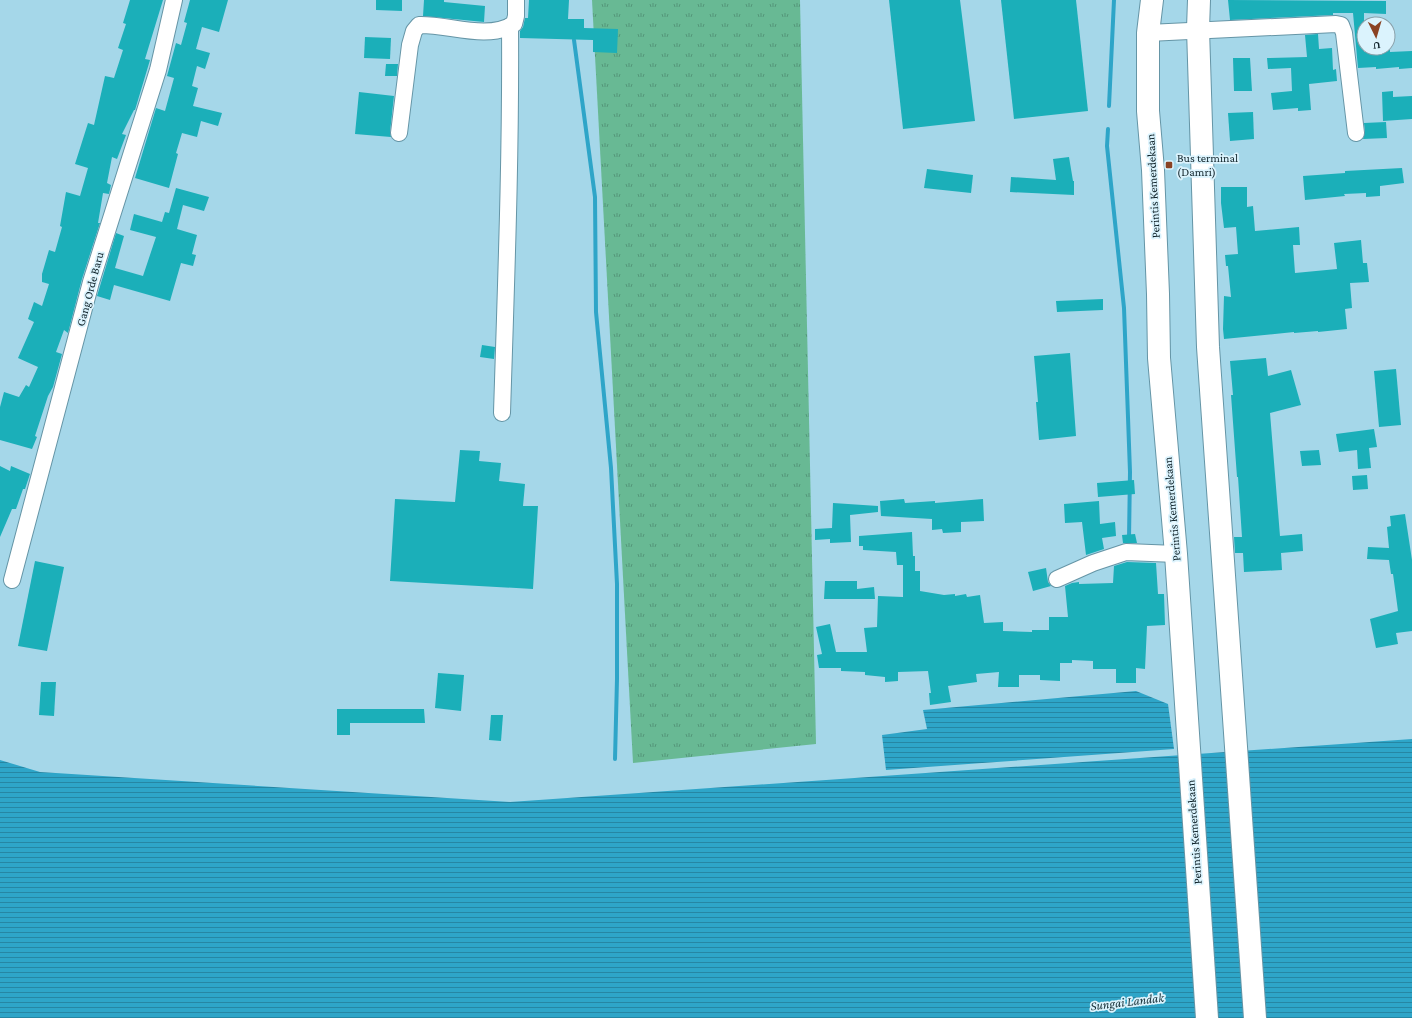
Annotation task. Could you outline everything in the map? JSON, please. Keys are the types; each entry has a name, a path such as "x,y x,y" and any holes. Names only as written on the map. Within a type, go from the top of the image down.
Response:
{"highway":[{"name":"Perintis Kemerdekaan","path":"1152,0 1148,32 1148,111 1153,170 1159,358 1176,554 1207,1018"},
{"path":"1199,0 1198,29 1208,347 1255,1018"}],"street":[{"name":"Gang Orde Baru","path":"12,580 91,282 158,70 174,0"},
{"path":"399,133 410,45 414,31 419,25 466,31 493,31 502,29 514,24 516,16 516,0"},
{"path":"1148,32 1341,25 1344,33 1356,133"},
{"path":"502,413 511,105 510,26"},
{"path":"1057,579 1093,563 1126,552 1176,554"}],"green space":[{"path":"592,0 800,0 816,744 633,763"}],"water":[{"path":"1136,691 1168,704 1174,749 886,770 882,735 927,729 923,710"},
{"name":"Sungai Landak","path":"1412,739 1412,1018 0,1018 0,760 40,772 510,802"}],"building":[{"path":"130,0 163,0 145,59 150,60 135,110 122,134 126,135 117,159 112,157 107,183 111,185 109,194 103,193 98,223 100,223 82,279 68,333 64,330 56,352 62,354 53,387 48,396 35,436 37,437 32,449 0,440 0,407 4,392 19,397 26,385 29,387 38,367 18,358 34,322 28,319 34,302 42,306 49,284 42,282 42,274 49,250 55,252 62,227 60,226 66,192 80,196 88,168 75,164 88,123 94,125 105,76 114,78 123,50 118,48 126,24 123,23"},
{"path":"190,0 228,0 219,32 202,27 196,49 210,53 205,69 197,66 192,86 198,88 193,106 222,113 218,126 201,121 197,137 182,133 176,153 178,154 169,188 135,178 156,108 165,111 174,78 167,76 176,43 181,45 187,23 184,22"},
{"path":"376,0 402,0 402,11 376,10"},
{"path":"424,0 444,0 444,2 485,6 484,22 423,16"},
{"path":"529,0 569,0 568,19 584,19 584,28 618,29 617,53 593,52 593,40 520,38 520,31 523,27 525,18 528,18"},
{"path":"889,0 960,0 975,121 903,129"},
{"path":"1001,0 1076,0 1088,111 1014,119"},
{"path":"1228,0 1386,1 1386,14 1364,13 1364,16 1356,16 1356,46 1353,13 1230,20"},
{"path":"1318,34 1319,49 1332,48 1333,70 1336,69 1337,81 1309,84 1311,110 1298,111 1298,108 1273,110 1271,93 1292,91 1291,68 1268,69 1267,58 1307,57 1305,35"},
{"path":"365,37 391,38 390,59 364,58"},
{"path":"1412,51 1412,68 1358,68 1357,56 1396,56 1396,52"},
{"path":"1233,58 1250,58 1252,91 1234,91"},
{"path":"386,64 398,64 397,76 385,76"},
{"path":"1393,91 1393,97 1412,96 1412,119 1383,121 1382,92"},
{"path":"359,92 394,96 390,132 391,137 355,134"},
{"path":"1253,112 1254,139 1230,141 1228,113"},
{"path":"1386,122 1387,138 1363,139 1365,132 1364,123"},
{"path":"1069,157 1074,181 1074,195 1010,192 1011,177 1056,180 1053,159"},
{"path":"1402,168 1404,183 1380,186 1380,196 1366,197 1366,193 1344,194 1345,196 1305,200 1303,176 1345,173 1345,171"},
{"path":"927,169 973,175 971,193 924,188"},
{"path":"1221,187 1247,187 1247,207 1253,206 1255,231 1299,227 1300,245 1293,245 1295,273 1337,269 1334,243 1361,240 1363,263 1367,263 1369,282 1350,283 1352,308 1345,309 1347,329 1318,332 1294,332 1224,339 1224,296 1231,297 1228,266 1226,266 1225,255 1238,254 1236,227 1224,228"},
{"path":"176,188 209,197 204,211 183,205 177,229 197,235 192,254 196,255 193,266 181,263 170,301 114,285 110,300 97,296 116,233 124,236 115,268 143,276 156,237 130,230 134,214 162,222 165,212 169,213"},
{"path":"1103,299 1103,310 1057,312 1056,301"},
{"path":"482,345 495,347 494,359 480,357"},
{"path":"1070,353 1076,436 1039,440 1036,402 1038,402 1034,356"},
{"path":"1266,358 1268,376 1291,370 1301,405 1270,413 1280,536 1302,534 1303,551 1281,553 1282,570 1244,572 1243,553 1235,553 1234,537 1242,537 1231,395 1233,395 1230,361"},
{"path":"1396,369 1401,425 1379,427 1374,371"},
{"path":"1374,429 1377,447 1369,448 1371,468 1358,469 1357,450 1339,452 1336,434"},
{"path":"460,450 480,451 479,461 501,463 499,481 525,484 523,506 538,506 533,589 390,581 395,499 455,502"},
{"path":"1319,450 1321,465 1302,466 1300,451"},
{"path":"0,466 10,471 11,466 30,474 16,509 12,509 0,537"},
{"path":"1367,475 1368,489 1353,490 1352,476"},
{"path":"1134,480 1135,494 1098,497 1097,483"},
{"path":"904,499 905,503 935,501 935,503 983,499 984,521 961,522 961,532 943,533 942,529 932,530 932,519 881,516 880,501"},
{"path":"1099,501 1100,524 1115,522 1116,536 1102,538 1104,549 1086,555 1082,522 1065,523 1064,504"},
{"path":"833,503 878,506 878,512 850,515 851,542 830,543 830,539 815,540 815,529 832,528"},
{"path":"1405,514 1412,560 1412,631 1396,633 1398,644 1376,648 1370,619 1398,611 1393,574 1391,574 1389,560 1367,559 1368,547 1389,548 1387,527 1391,526 1390,516"},
{"path":"912,532 915,571 920,571 920,591 944,595 955,594 955,596 966,594 967,597 980,595 984,623 1003,622 1003,631 1032,632 1032,630 1049,630 1049,617 1068,617 1065,586 1079,582 1079,584 1113,583 1114,566 1127,562 1156,563 1158,594 1164,594 1165,625 1147,626 1145,669 1136,668 1136,683 1116,683 1116,669 1093,669 1093,661 1072,660 1072,663 1060,663 1060,681 1040,680 1040,675 1019,675 1019,687 998,687 999,672 976,674 977,682 948,686 951,702 930,705 929,693 931,693 928,671 898,672 898,681 885,682 885,677 865,675 865,672 841,671 841,668 819,668 817,655 822,654 816,627 830,624 836,652 867,652 864,628 877,627 878,596 903,597 903,565 897,565 896,552 863,550 863,546 859,546 859,536"},
{"path":"1135,534 1137,543 1123,543 1122,535"},
{"path":"35,561 64,567 47,651 18,646"},
{"path":"1046,568 1048,582 1051,586 1033,591 1028,572"},
{"path":"825,581 857,581 857,589 874,587 875,599 824,599"},
{"path":"438,673 464,675 461,711 435,708"},
{"path":"41,682 56,682 54,716 39,715"},
{"path":"337,709 424,709 425,723 350,723 350,735 337,735"},
{"path":"491,715 503,715 501,741 489,740"}],"waterway":[{"path":"1109,106 1114,0"},
{"path":"574,40 595,197 596,312 611,468 617,584 615,759"},
{"path":"1108,129 1107,146 1124,308 1130,472 1129,539"}],"place":[{"name":"Bus terminal (Damri)","path":"1169,165"}]}
